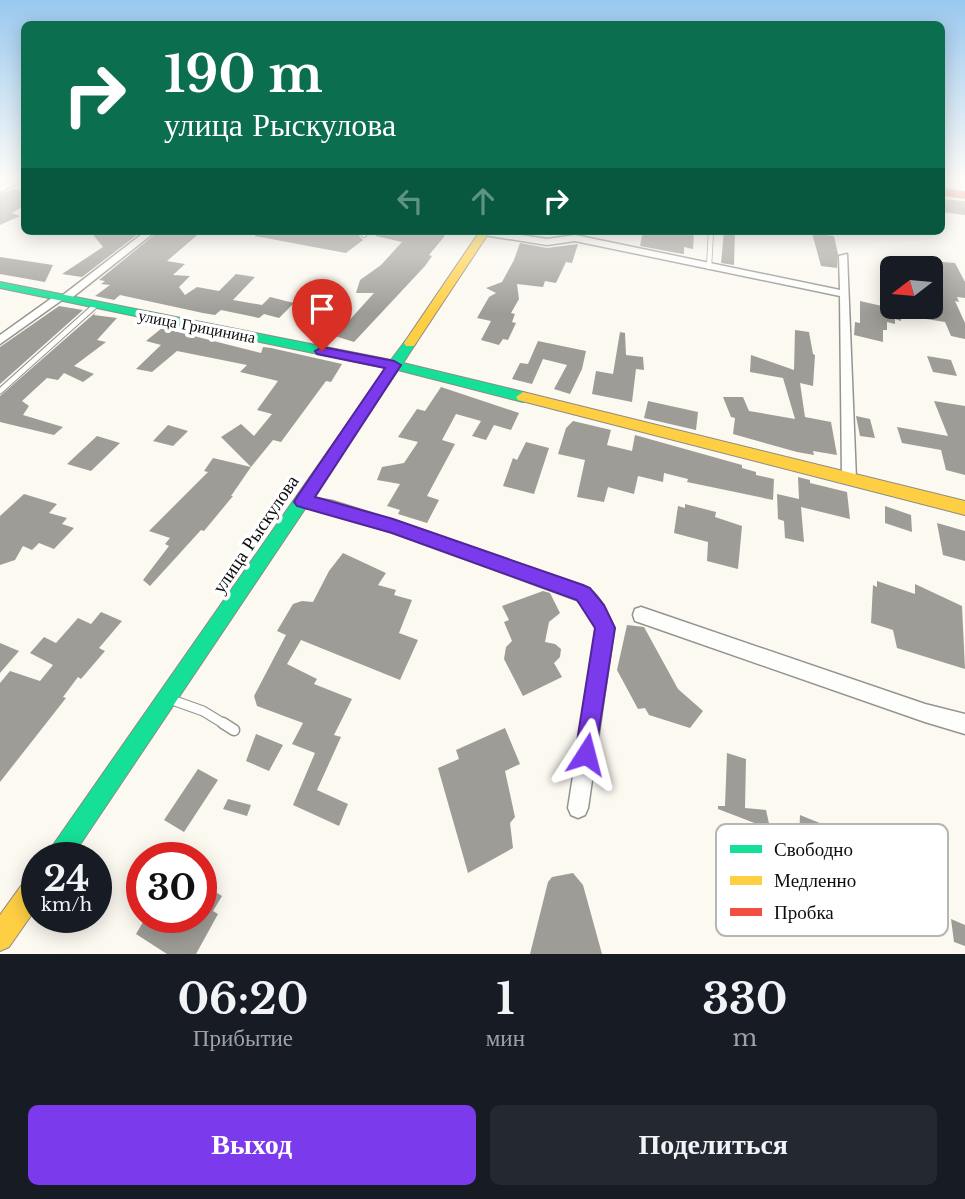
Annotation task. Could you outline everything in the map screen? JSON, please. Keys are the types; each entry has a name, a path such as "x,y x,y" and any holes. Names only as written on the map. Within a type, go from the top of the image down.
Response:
{"street":[{"path":"0,340 147,235"},
{"name":"улица Рыскулова","path":"67,842 303,502 480,235"},
{"path":"506,235 547,242 575,238 845,294"},
{"path":"844,256 849,479"},
{"name":"улица Грицинина","path":"0,285 394,365 965,508"},
{"path":"303,502 332,507 393,526 583,594 598,611 605,628 578,808"},
{"path":"641,615 925,713 965,724"},
{"path":"0,937 21,907"}],"lane":[{"path":"709,267 711,235"},
{"path":"0,391 96,305"},
{"path":"167,698 203,710 234,730"}],"building":[{"path":"93,235 137,235 82,277 62,274 103,247"},
{"path":"154,235 197,235 167,261 185,264 173,275 190,276 179,287 185,295 197,287 219,291 236,274 255,277 233,300 262,305 270,297 294,303 279,318 264,314 259,318 221,310 215,315 120,295 114,300 95,296 110,285 101,284 105,281 99,280"},
{"path":"359,235 363,240 346,253 255,236"},
{"path":"444,235 429,255 432,256 425,266 354,342 335,336 374,293 356,293 360,280 381,265 402,242 376,236"},
{"path":"642,235 694,235 693,249 684,247 684,254 640,246"},
{"path":"724,235 735,235 734,265 721,263"},
{"path":"813,235 834,236 838,254 837,268 821,266"},
{"path":"520,243 547,248 578,244 572,263 566,262 556,283 545,281 543,287 517,284 519,299 511,313 515,314 512,322 516,323 508,340 503,339 499,345 481,340 491,321 477,318 489,297 496,293 486,288 502,282"},
{"path":"0,257 53,265 45,282 0,274"},
{"path":"943,262 955,263 965,282 965,298 957,297 959,302 955,301 965,323 965,339 951,336 945,322 926,319 943,319"},
{"path":"860,301 880,306 880,319 895,319 895,324 887,322 887,330 883,330 883,342 854,335 855,322 860,323"},
{"path":"59,306 83,310 0,384 0,347"},
{"path":"96,312 94,315 117,318 97,340 106,342 74,366 94,374 83,382 64,373 58,380 47,378 22,401 29,406 23,415 63,427 54,435 0,422 0,396"},
{"path":"162,328 261,353 263,347 271,348 342,364 331,382 326,381 281,442 273,440 251,467 221,437 241,424 254,436 272,414 257,410 278,381 240,372 247,365 177,351 152,372 136,369 161,345 146,341"},
{"path":"795,330 809,332 815,355 813,386 800,383 805,417 831,422 837,455 813,451 814,455 797,452 733,434 735,418 731,417 723,397 743,397 749,411 795,419 783,378 750,372 751,355 794,370"},
{"path":"620,332 625,333 626,355 643,357 644,370 636,369 632,402 592,394 596,371 613,374"},
{"path":"538,341 586,351 582,369 570,394 554,389 567,365 543,359 532,384 512,379 520,363 528,364"},
{"path":"927,356 951,360 957,376 933,372"},
{"path":"441,387 519,413 511,430 494,425 486,440 472,436 481,421 456,414 442,440 455,444 427,496 439,500 427,523 398,514 400,510 387,506 400,484 377,480 382,467 404,463 418,442 398,437 417,409 425,411"},
{"path":"648,401 698,412 696,430 644,418"},
{"path":"934,401 965,406 965,475 946,470 941,450 902,443 897,427 948,436"},
{"path":"856,416 870,419 875,438 860,436"},
{"path":"573,421 611,430 607,445 632,451 635,435 742,465 742,468 756,472 756,475 774,479 773,500 687,482 688,479 664,473 663,482 638,476 634,494 608,487 604,502 577,497 585,460 558,454 566,428"},
{"path":"168,425 188,431 173,446 153,441"},
{"path":"97,436 120,443 91,471 67,464"},
{"path":"526,442 549,448 534,494 503,486 513,458 517,460"},
{"path":"213,458 251,467 233,496 204,531 201,530 150,586 143,580 169,546 165,544 170,538 149,531 208,472 204,471"},
{"path":"798,477 810,480 810,483 847,492 850,519 801,507 804,542 785,538 784,521 778,519 777,494 799,499"},
{"path":"24,494 57,504 49,513 67,518 62,524 74,528 54,549 39,543 32,550 23,546 15,560 0,565 0,516"},
{"path":"685,504 716,512 715,517 742,526 738,569 707,561 708,542 674,533 678,506 685,508"},
{"path":"885,506 911,515 912,532 885,523"},
{"path":"937,523 965,531 965,561 943,555"},
{"path":"343,553 386,573 378,585 396,590 394,595 412,600 399,633 418,640 400,680 301,640 287,664 317,679 314,684 352,699 334,735 341,737 317,790 348,804 339,826 293,805 315,753 292,744 303,723 257,706 254,696 286,635 277,631 293,604 313,602 329,571"},
{"path":"877,581 915,594 915,584 962,606 965,669 897,648 893,630 871,623 873,585 877,587"},
{"path":"543,591 550,593 560,613 549,622 545,642 555,644 561,649 560,657 554,663 562,677 523,696 504,659 506,647 512,641 504,622 509,620 502,606"},
{"path":"101,612 122,621 99,648 105,651 81,679 78,677 63,697 66,698 0,782 0,683 10,671 40,681 53,665 30,653 44,637 56,643 78,618 91,624"},
{"path":"627,625 644,627 678,689 703,711 690,728 649,715 645,708 638,709 617,670"},
{"path":"0,643 19,651 0,673"},
{"path":"505,728 520,764 505,771 515,817 510,823 513,848 468,873 438,768 459,759 456,750"},
{"path":"256,734 283,745 269,771 246,761"},
{"path":"727,753 746,759 745,808 766,810 769,824 757,824 718,809 718,806 725,806"},
{"path":"198,769 218,780 184,832 164,820"},
{"path":"228,799 251,805 247,816 223,809"},
{"path":"800,815 822,824 800,824"},
{"path":"573,873 583,885 602,954 530,954 548,882 552,877"},
{"path":"951,919 965,925 965,946 954,942"},
{"path":"208,933 196,954 167,954 136,934"}],"traffic: fast":[{"path":"0,285 394,365 523,397"},
{"path":"67,842 410,343"}],"traffic: slow":[{"path":"410,343 482,235"},
{"path":"523,397 965,508"},
{"path":"0,938 21,908"}],"route":[{"path":"322,351 394,365 303,502 332,507 393,526 583,594 598,611 605,628 586,754"}]}
